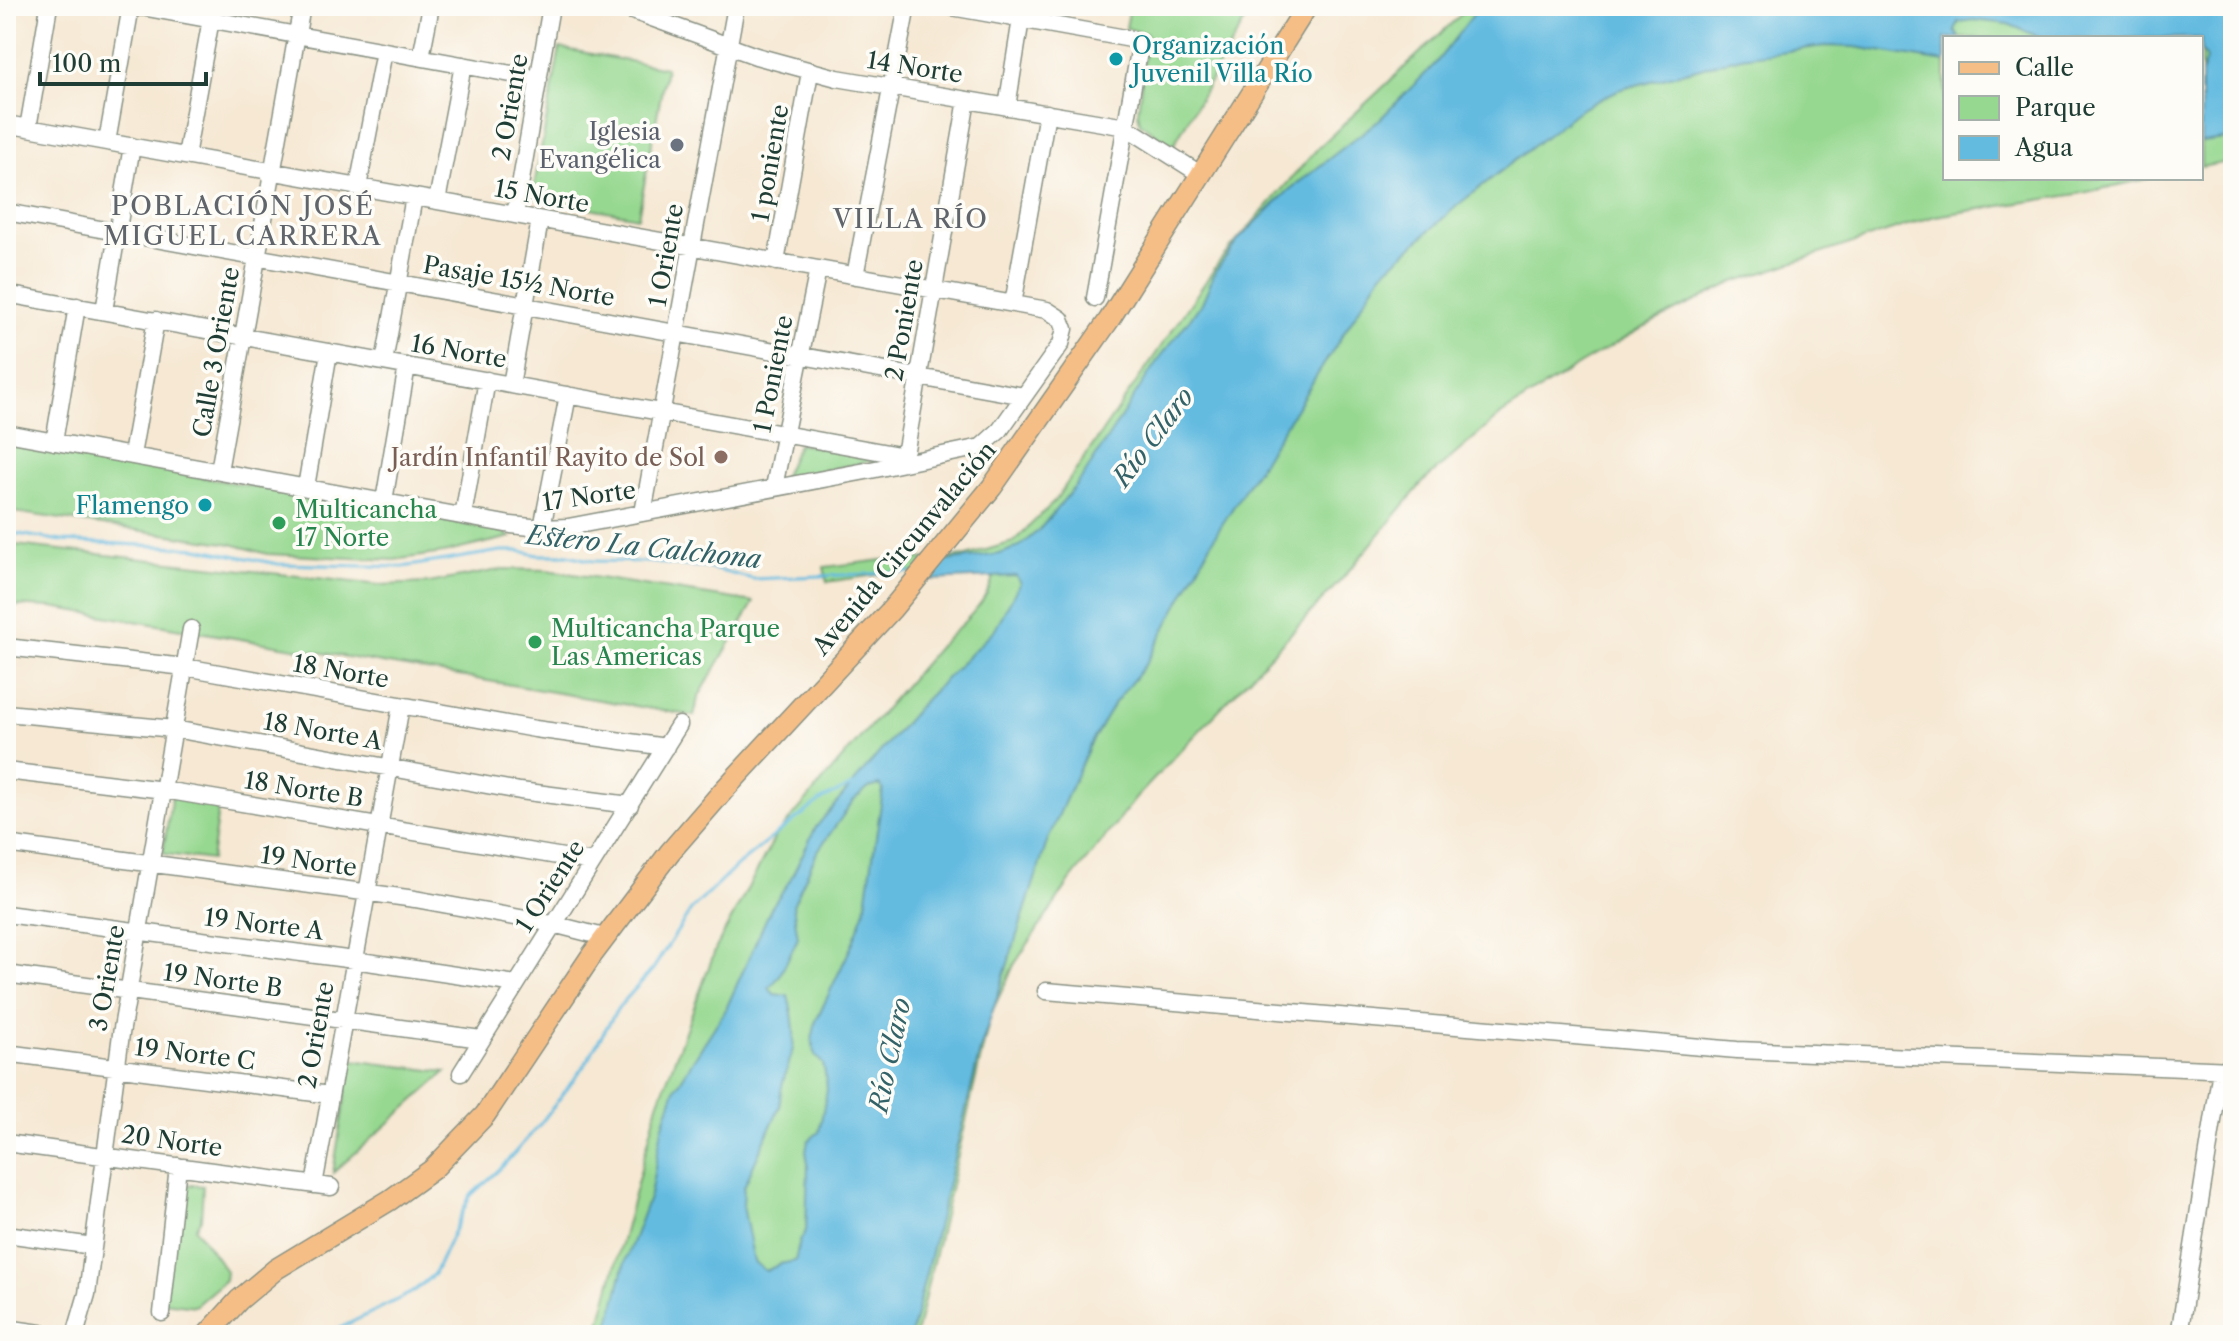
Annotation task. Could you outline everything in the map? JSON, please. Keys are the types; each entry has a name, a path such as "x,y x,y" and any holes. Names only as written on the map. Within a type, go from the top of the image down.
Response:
{"main road":[{"name":"Avenida Circunvalación","path":"207,1335 239,1300 276,1269 403,1191 461,1142 505,1087 604,937 698,819 892,609 1015,455 1081,361 1307,6"}],"street":[{"path":"28,128 49,6"},
{"path":"107,142 133,6 172,9 211,19 539,79"},
{"name":"Calle 3 Oriente","path":"219,471 302,6"},
{"path":"421,57 431,6"},
{"name":"2 Oriente","path":"515,215 551,6"},
{"name":"14 Norte","path":"619,6 810,72 891,89 1126,127 1200,174"},
{"name":"1 Oriente","path":"643,513 736,6"},
{"path":"855,276 907,6"},
{"path":"946,6 1131,39 1138,43 1140,49 1095,298"},
{"path":"186,156 211,19"},
{"path":"1007,107 1021,19"},
{"path":"358,187 384,51"},
{"path":"437,201 463,65"},
{"name":"1 poniente","path":"776,262 810,72"},
{"name":"2 Poniente","path":"903,453 967,100"},
{"path":"1013,304 1047,113"},
{"name":"15 Norte","path":"6,124 1013,304 1052,312 1064,323"},
{"path":"104,311 132,146"},
{"path":"384,362 414,197"},
{"name":"Pasaje 15½ Norte","path":"6,212 1024,396"},
{"path":"511,385 540,220"},
{"name":"1 Poniente","path":"774,487 818,269"},
{"name":"16 Norte","path":"6,294 896,455 903,453"},
{"path":"54,442 77,306"},
{"path":"132,455 156,320"},
{"name":"17 Norte","path":"6,433 463,516 542,528 568,527 972,450 995,437 1064,339 1064,323"},
{"path":"306,487 329,352"},
{"path":"384,501 407,366"},
{"path":"463,516 487,380"},
{"path":"542,528 568,395"},
{"name":"3 Oriente","path":"75,1335 84,1309 128,991 191,629"},
{"name":"18 Norte","path":"6,647 185,667 535,729 666,747"},
{"name":"2 Oriente","path":"322,1186 330,1095 401,706"},
{"name":"18 Norte A","path":"6,713 174,729 520,791 630,805"},
{"name":"1 Oriente","path":"461,1073 679,725"},
{"name":"18 Norte B","path":"6,771 164,790 593,862"},
{"name":"19 Norte","path":"6,844 366,893 553,924 604,937"},
{"name":"19 Norte A","path":"6,914 516,984"},
{"name":"19 Norte B","path":"6,974 481,1039"},
{"path":"1046,991 1737,1050 2227,1070 2179,1335"},
{"name":"19 Norte C","path":"6,1053 330,1095"},
{"name":"20 Norte","path":"6,1143 322,1186"},
{"path":"162,1313 178,1166"},
{"path":"6,1234 93,1246"},
{"path":"6,1328 54,1335"}],"green space":[{"path":"1130,6 1216,6 1246,19 1173,146 1140,123 1138,112 1147,34 1126,28"},
{"path":"1470,6 2233,6 2233,161 2203,167 2203,36 1943,36 1943,180 2142,180 2078,194 1935,216 1734,282 1655,321 1502,414 1424,481 1342,579 1137,797 1070,881 1014,965 991,1014 916,1335 597,1335 658,1104 716,948 775,837 939,646 971,614 985,596 993,577 897,572 827,582 824,567 900,558 966,556 1013,542 1054,502 1221,259 1318,148"},
{"path":"560,48 666,68 638,217 532,197"},
{"path":"6,442 501,531 511,537 443,553 394,560 267,554 232,544 6,511"},
{"path":"798,444 888,458 783,478"},
{"path":"6,544 380,585 429,583 504,569 547,570 754,602 698,698 694,716 52,607 6,605"},
{"path":"172,796 219,803 211,860 163,852"},
{"path":"351,1060 446,1072 333,1173"},
{"path":"181,1184 203,1186 201,1219 195,1228 226,1271 225,1280 195,1306 163,1302"}],"water":[{"name":"Río Claro","path":"1480,6 2233,6 2233,138 2203,142 2203,68 2206,59 2203,36 2037,36 2008,24 1974,20 1959,22 1955,31 1959,36 1943,36 1943,62 1855,47 1825,46 1741,57 1618,90 1579,110 1459,204 1382,273 1218,531 1146,664 1113,705 1089,747 1048,839 981,1047 911,1335 607,1335 625,1262 650,1195 662,1128 675,1089 726,1009 771,908 790,880 816,827 920,705 995,629 1020,583 1016,576 932,580 945,561 1000,554 1020,546 1040,529 1082,478 1155,364 1202,303 1215,272 1240,238 1289,190 1380,119 1435,64","holes":["880,785 883,790 865,910 816,1021 812,1040 815,1055 823,1064 827,1090 819,1132 808,1141 806,1151 806,1231 795,1261 766,1271 754,1262 743,1206 744,1187 780,1106 794,1035 788,996 774,994 769,988 779,977 798,938 793,905 817,852 854,800 869,788"]}],"waterway":[{"name":"Estero La Calchona","path":"6,532 62,541 197,548 278,564 403,567 501,551 520,551 538,555 568,555 593,561 708,568 753,579 910,572"},
{"path":"331,1335 413,1292 434,1274 470,1196 502,1167 541,1123 584,1066 618,1008 653,969 691,910 739,864 779,832 823,799 854,785"}],"place":[{"name":"Organización Juvenil Villa Río","path":"1116,59"},
{"name":"Iglesia Evangélica","path":"677,145"},
{"name":"Jardín Infantil Rayito de Sol","path":"721,457"},
{"name":"Flamengo","path":"205,505"},
{"name":"Multicancha 17 Norte","path":"279,523"},
{"name":"Multicancha Parque Las Americas","path":"535,642"}],"district":[{"name":"VILLA RÍO","path":"911,219"},
{"name":"POBLACIÓN JOSÉ MIGUEL CARRERA","path":"243,221"}]}
